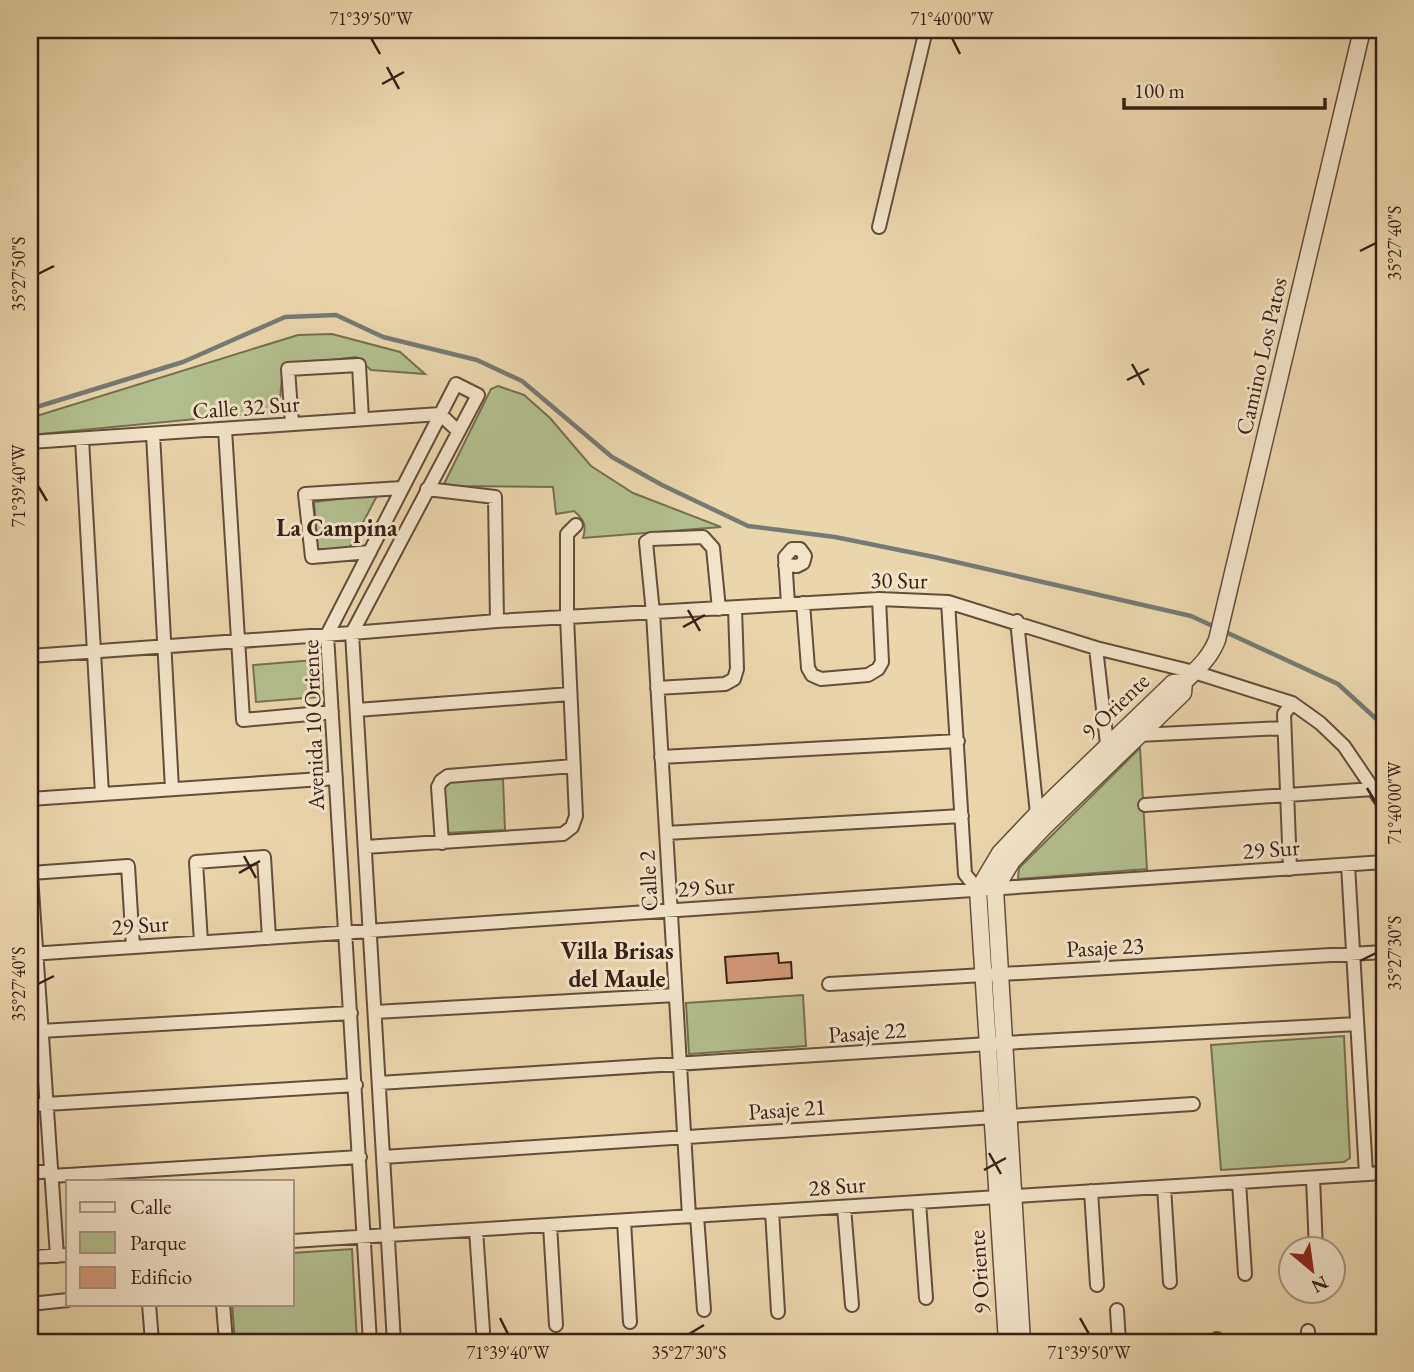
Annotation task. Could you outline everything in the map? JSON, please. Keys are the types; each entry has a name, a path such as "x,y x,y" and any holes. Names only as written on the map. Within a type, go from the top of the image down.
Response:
{"street":[{"path":"879,227 926,30"},
{"name":"Camino Los Patos","path":"1189,677 1213,651 1219,634 1362,30"},
{"path":"292,424 288,369 359,365 362,419"},
{"name":"Avenida 10 Oriente","path":"370,1342 327,635 456,384 478,395 352,634 394,1342"},
{"path":"440,414 458,431"},
{"name":"Calle 32 Sur","path":"30,442 440,414"},
{"path":"225,429 243,720 332,712"},
{"path":"153,434 172,789"},
{"path":"82,439 102,794"},
{"path":"370,552 312,557 305,494 402,488"},
{"path":"427,489 495,497 497,621"},
{"path":"365,847 563,834 572,827 576,816 567,617 567,534 576,525"},
{"name":"Calle 2","path":"704,1310 684,1137 653,612 646,542 651,539 703,537 709,541 713,548 719,609"},
{"path":"785,565 788,604"},
{"path":"803,603 808,668 812,676 821,679 868,675 878,669 882,662 879,598"},
{"name":"30 Sur","path":"30,656 352,634 497,621 879,598 948,602 1017,621 1189,677 1292,704 1320,723 1344,746 1384,805"},
{"path":"948,602 965,874 986,889"},
{"path":"657,688 725,684 734,679 737,669 735,608"},
{"path":"1017,621 1037,814"},
{"path":"1096,648 1107,744"},
{"name":"9 Oriente","path":"986,889 1183,693 1189,677"},
{"name":"9 Oriente","path":"1007,1342 1005,1197 986,889 1000,853 1037,814 1173,683 1189,677"},
{"path":"356,710 570,694"},
{"path":"1290,869 1283,714 1292,704"},
{"path":"1138,735 1284,728"},
{"path":"661,757 958,741"},
{"path":"442,843 438,787 448,776 574,766"},
{"path":"30,799 336,778"},
{"path":"1144,805 1373,789"},
{"path":"666,833 962,816"},
{"path":"201,942 196,862 264,857 269,938"},
{"path":"30,861 33,953 51,1173 63,1255 30,1257"},
{"name":"29 Sur","path":"33,953 1384,862"},
{"path":"1348,865 1366,1174"},
{"path":"30,873 128,866 133,947"},
{"name":"Pasaje 23","path":"829,984 1384,952"},
{"path":"375,1012 676,995"},
{"path":"41,1031 351,1013"},
{"name":"Pasaje 22","path":"379,1083 1357,1024"},
{"path":"30,1105 356,1086"},
{"name":"Pasaje 21","path":"383,1157 1193,1104"},
{"path":"30,1172 360,1157"},
{"name":"28 Sur","path":"294,1241 1384,1173"},
{"path":"1312,1178 1315,1236"},
{"path":"1239,1182 1245,1274"},
{"path":"1164,1187 1170,1282"},
{"path":"1091,1191 1097,1285"},
{"name":"9 Oriente","path":"1005,1197 1023,1342"},
{"path":"919,1202 926,1298"},
{"path":"844,1207 852,1305"},
{"path":"772,1211 778,1312"},
{"path":"624,1221 630,1322"},
{"path":"550,1225 556,1325"},
{"path":"476,1230 483,1331"},
{"path":"30,1304 66,1300"},
{"path":"149,1306 152,1342"},
{"path":"223,1306 226,1342"},
{"path":"1117,1310 1119,1342"}],"green space":[{"path":"332,334 400,352 425,374 371,370 356,357 283,366 279,411 30,435 30,418 298,335"},
{"path":"498,386 524,395 550,418 591,466 633,493 721,527 583,538 584,523 574,511 556,514 553,487 443,486 491,389"},
{"path":"378,494 350,547 318,551 314,502"},
{"path":"314,660 317,697 256,702 253,665"},
{"path":"1140,748 1147,869 1018,879 1019,868"},
{"path":"503,779 505,830 446,833 443,790 451,781"},
{"path":"803,995 806,1046 689,1054 686,1003"},
{"path":"1344,1036 1350,1158 1344,1162 1221,1170 1211,1045"},
{"path":"352,1249 357,1342 235,1342 232,1306 294,1306 294,1253"}],"building":[{"path":"778,953 779,963 791,962 792,978 727,983 725,957"}],"waterway":[{"path":"30,409 183,362 285,317 336,315 383,337 477,360 522,381 612,457 662,485 748,526 835,537 934,557 1191,616 1338,684 1384,726"}],"district":[{"name":"La Campina","path":"337,528"},
{"name":"Villa Brisas del Maule","path":"617,965"}]}
